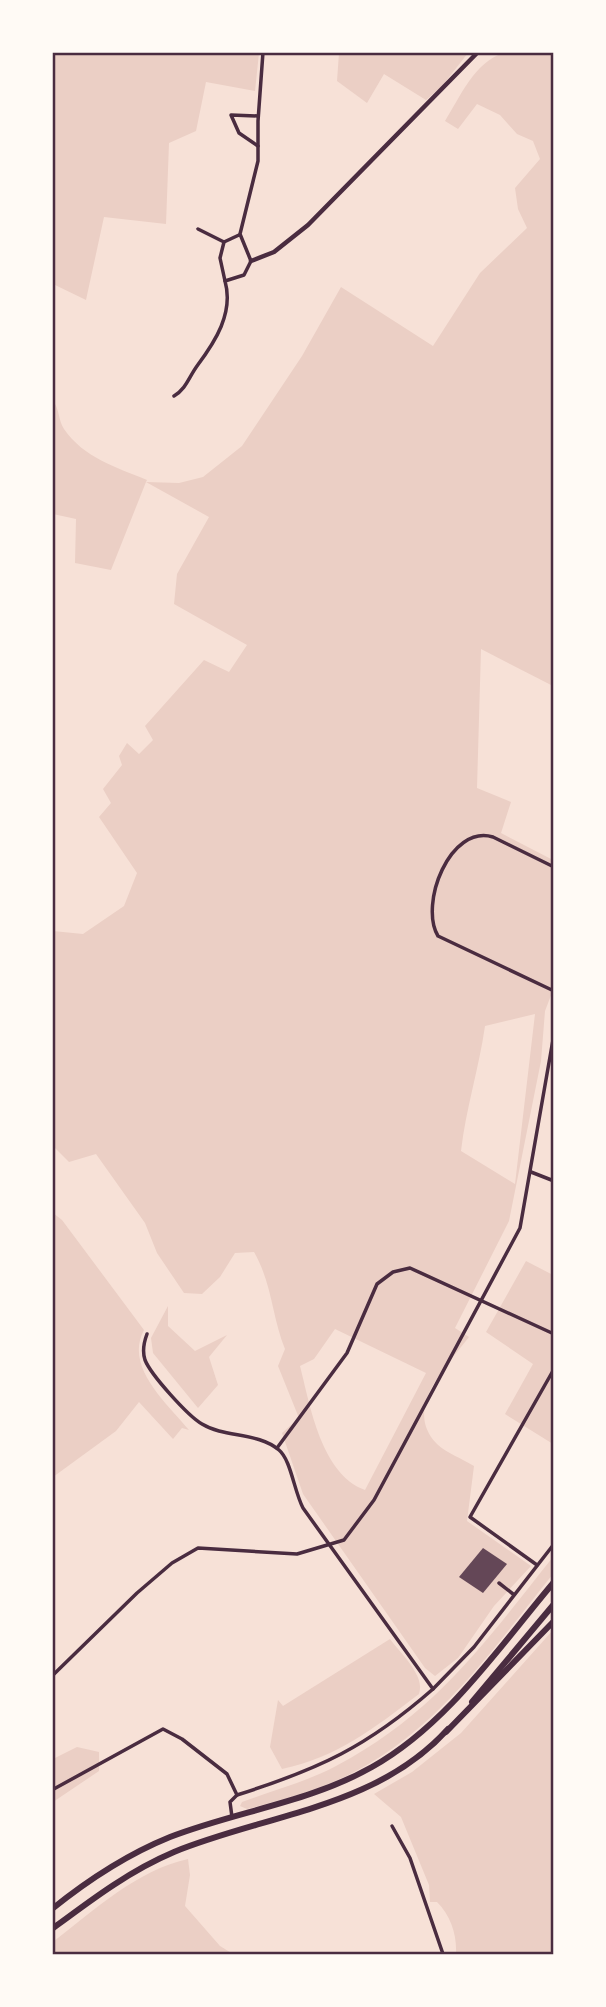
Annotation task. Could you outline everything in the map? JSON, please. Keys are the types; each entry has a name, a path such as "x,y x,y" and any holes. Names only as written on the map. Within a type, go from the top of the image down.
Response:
{"main road":[{"path":"52,1909 130,1856 170,1837 333,1787 389,1756 452,1702 554,1582"},
{"path":"446,1731 554,1604"},
{"path":"52,1929 108,1888 154,1861 360,1791 408,1764 446,1731 554,1621"}],"street":[{"path":"251,261 240,234 258,161 263,52"},
{"path":"225,281 244,275 251,261 274,252 308,225 478,52"},
{"path":"258,116 231,115 239,133 258,146"},
{"path":"198,229 223,242"},
{"path":"223,242 240,234"},
{"path":"174,396 183,390 216,340 227,302 220,258 223,242"},
{"path":"554,867 493,837 482,834 471,836 461,843 439,876 434,890 432,914 438,936 554,990"},
{"path":"52,1676 137,1593 173,1563 198,1549 297,1554 344,1540 374,1500 484,1300 520,1228 554,1034"},
{"path":"531,1172 554,1181"},
{"path":"278,1448 347,1353 377,1284 393,1272 410,1268 554,1334"},
{"path":"148,1334 143,1349 145,1361 190,1415 203,1425 278,1448 286,1457 295,1493 433,1689"},
{"path":"537,1565 470,1517 554,1368"},
{"path":"233,1818 230,1802 237,1795 304,1774 340,1757 374,1737 433,1689 474,1647 554,1544"},
{"path":"499,1583 513,1594"},
{"path":"52,1790 163,1729 182,1739 227,1774 237,1795"},
{"path":"392,1826 410,1858 443,1955"}],"shaded area":[{"path":"52,53 259,53 255,91 206,82 196,131 169,143 166,224 104,217 86,300 53,284"},
{"path":"339,53 468,53 442,86 426,100 384,74 367,103 337,81"},
{"path":"504,53 553,53 553,686 481,649 477,788 511,802 501,833 553,860 553,990 545,1011 541,1061 509,1221 455,1328 469,1337 432,1388 424,1416 427,1430 437,1444 474,1466 467,1521 531,1566 494,1606 458,1658 435,1676 425,1668 303,1494 282,1433 299,1418 278,1366 285,1349 265,1276 254,1252 235,1253 220,1277 202,1294 184,1293 157,1253 145,1223 96,1154 69,1162 53,1146 53,931 83,934 124,906 137,873 99,817 111,803 103,789 122,765 119,756 127,743 139,754 153,740 145,726 204,660 229,672 247,645 174,604 177,574 209,517 146,482 179,483 203,477 242,446 302,356 341,287 433,346 480,273 527,228 518,209 515,188 540,159 533,141 517,134 500,115 477,104 458,129 445,121 469,81 494,57","holes":["535,1014 515,1184 461,1151 485,1026","335,1329 426,1373 365,1490 350,1482 328,1454 313,1418 300,1366 314,1359"]},
{"path":"52,399 64,429 81,447 112,466 147,480 111,570 75,563 76,519 53,514"},
{"path":"53,1213 62,1220 144,1330 139,1344 144,1371 160,1396 189,1430 182,1428 173,1439 139,1402 116,1431 53,1477"},
{"path":"526,1261 553,1275 553,1444 505,1414 533,1364 486,1332"},
{"path":"168,1306 168,1326 195,1351 227,1335 209,1357 218,1385 198,1408 153,1353 151,1338"},
{"path":"553,1557 553,1574 488,1656 415,1731 388,1752 331,1783 247,1809 240,1806 242,1802 325,1772 403,1723 457,1674"},
{"path":"553,1630 553,1954 456,1954 452,1926 437,1902 430,1902 429,1885 401,1817 374,1794 412,1772 461,1733"},
{"path":"390,1639 416,1672 419,1694 355,1740 321,1757 282,1769 270,1747 278,1700 283,1706"},
{"path":"77,1747 99,1752 99,1771 53,1802 53,1759"},
{"path":"188,1859 190,1875 185,1906 220,1946 233,1954 53,1954 53,1942 116,1893 151,1872"}],"building":[{"path":"483,1548 507,1564 483,1593 459,1577"}]}
